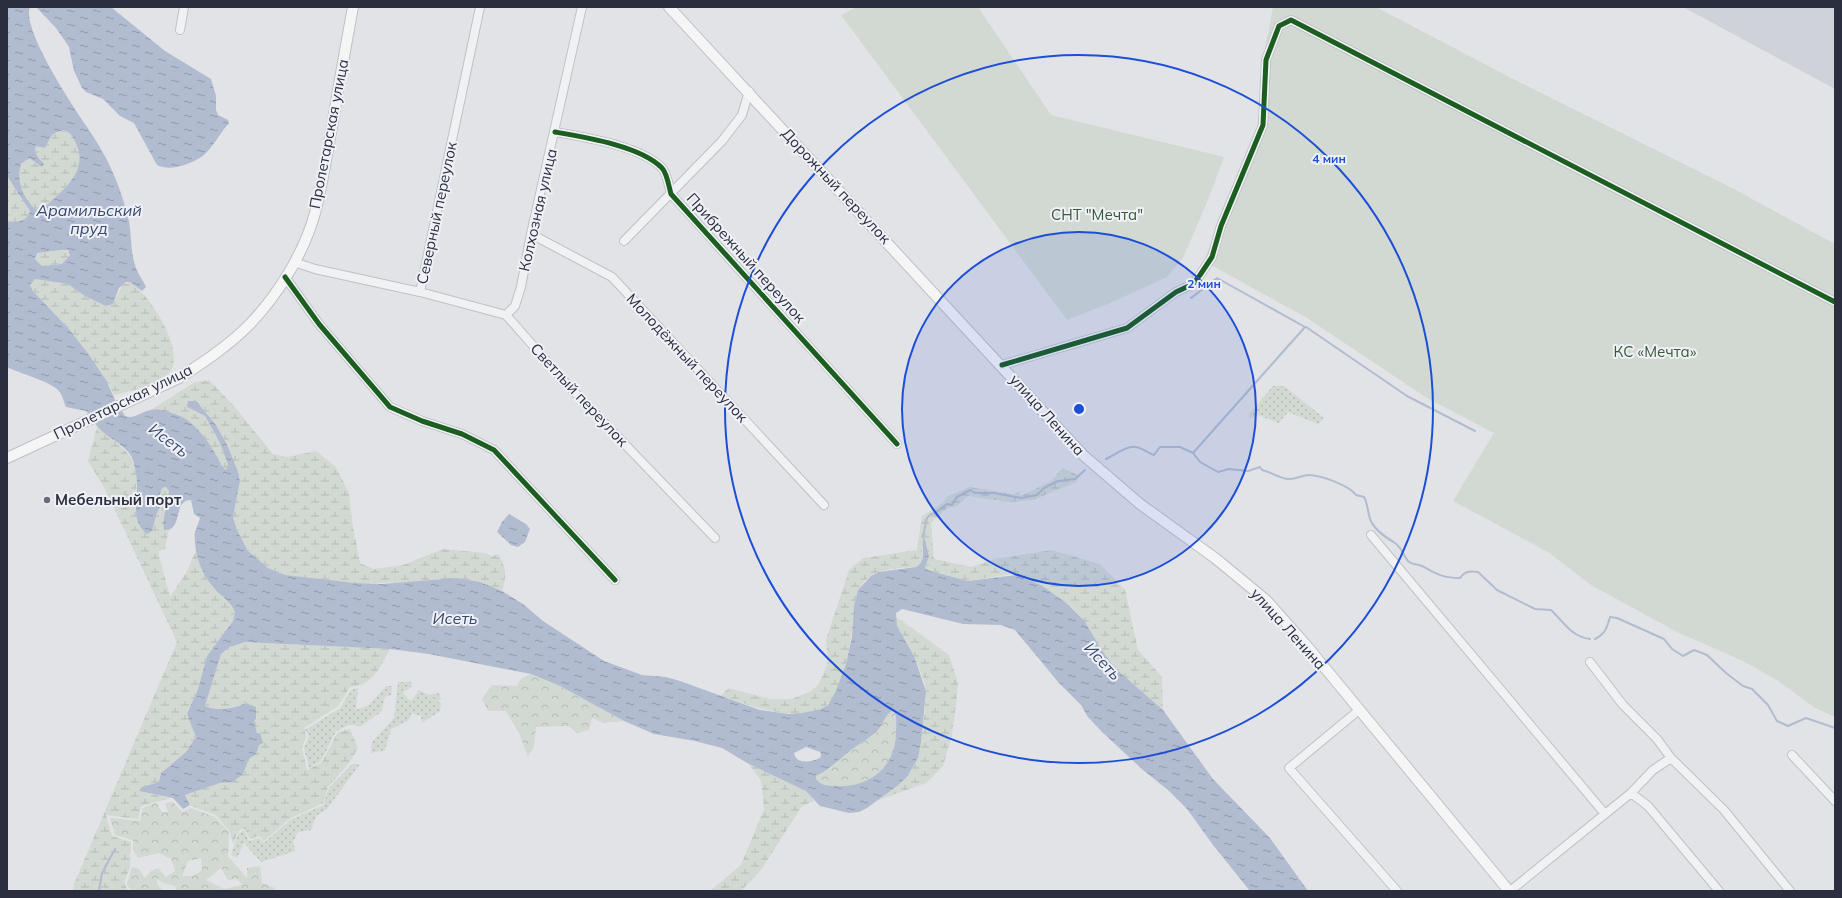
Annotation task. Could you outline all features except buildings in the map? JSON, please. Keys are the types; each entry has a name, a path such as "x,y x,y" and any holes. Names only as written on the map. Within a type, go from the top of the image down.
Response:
{"main road":[{"name":"Пролетарская улица","path":"7,458 179,378 221,349 250,324 270,300 286,277 294,262 314,215 322,185 353,7"},
{"name":"Дорожный переулок","path":"670,7 1002,365"},
{"name":"улица Ленина","path":"1002,365 1097,468 1140,504 1240,578 1266,600 1509,891"}],"street":[{"path":"180,30 184,7"},
{"name":"Северный переулок","path":"294,262 315,269 420,292 480,7"},
{"name":"Колхозная улица","path":"506,315 515,306 521,287 531,234 556,132 582,7"},
{"path":"1002,365 1127,328 1160,303 1193,284 1212,257 1222,226 1263,126 1266,60 1279,26 1292,20 1835,302"},
{"path":"624,241 722,141 742,115 749,91"},
{"name":"Прибрежный переулок","path":"556,132 606,143 647,157 663,169 671,194 897,444"},
{"name":"Молодёжный переулок","path":"531,234 612,277 824,505"},
{"path":"286,277 319,324 390,407 422,421 462,434 494,450 614,580"},
{"path":"420,292 506,315"},
{"name":"Светлый переулок","path":"506,315 565,382 716,538"},
{"path":"1371,535 1605,814"},
{"path":"1590,662 1623,705 1657,739 1671,758 1724,810 1790,891"},
{"path":"1359,710 1289,768 1397,891"},
{"path":"1792,755 1835,801"},
{"path":"1509,891 1631,793 1653,770 1671,758"},
{"path":"1631,793 1648,806 1719,891"}],"shaded area":[{"path":"1683,7 1835,7 1835,89"}],"green space":[{"name":"СНТ \"Мечта\"","path":"857,7 978,7 1051,115 1224,157 1208,200 1183,258 1167,277 1108,304 1067,320 841,15"},
{"name":"КС «Мечта»","path":"1273,7 1376,7 1513,79 1732,188 1835,244 1835,717 1815,708 1777,680 1741,660 1679,633 1591,585 1548,552 1453,501 1494,433 1427,398 1307,318 1204,261 1257,134 1263,60"},
{"path":"64,130 71,135 77,146 79,166 70,182 42,210 35,209 24,194 20,183 19,177 21,164 29,158 35,163 41,160 36,153 36,145 45,148 50,138 55,133"},
{"path":"7,176 30,211 29,215 24,220 14,222 7,221"},
{"path":"65,250 69,252 70,255 62,264 42,266 35,259 37,253"},
{"path":"35,279 68,284 106,306 113,304 123,284 130,282 147,298 163,323 173,350 174,362 170,372 160,381 114,395 106,380 69,329 33,291 30,284"},
{"path":"209,380 233,405 273,454 287,457 316,451 336,467 349,493 352,521 360,563 374,569 403,565 443,549 485,553 492,556 498,554 503,563 505,572 505,581 502,591 480,582 355,583 310,579 285,575 268,568 248,551 237,530 233,517 240,481 216,425 198,403 187,407 205,416 219,441 228,464 226,470 223,468 217,456 183,418 161,410 151,410 195,382"},
{"path":"1273,386 1284,386 1324,418 1318,424 1288,412 1279,423 1258,415 1250,418 1249,414"},
{"path":"97,427 119,445 132,460 137,478 135,507 152,531 157,513 162,503 161,489 164,487 169,491 163,528 167,530 172,527 168,533 165,549 159,551 159,556 170,597 186,573 196,550 202,570 209,583 231,605 235,612 233,621 207,656 198,689 187,714 196,737 186,752 161,773 159,782 142,787 140,791 171,798 141,806 138,819 106,815 112,836 131,842 130,867 124,883 128,891 73,891 74,884 177,642 105,489 88,461"},
{"path":"1063,468 1080,476 1076,482 1033,500 1009,502 968,496 957,506 947,508 931,523 934,559 971,567 995,559 1052,550 1100,564 1125,590 1138,650 1162,677 1163,710 1115,668 1101,649 1084,620 1076,611 1041,585 1024,577 1011,574 968,581 930,571 925,568 929,556 924,536 922,540 923,557 920,564 916,567 879,572 868,578 863,583 857,594 846,665 834,697 828,704 818,711 805,714 791,714 775,712 721,696 728,688 770,699 792,699 811,691 819,684 828,662 826,640 849,570 863,558 917,550 922,516 944,502 946,497 969,487 1014,494 1019,491 1021,496 1051,481"},
{"path":"895,616 949,655 958,683 957,696 952,735 943,766 926,783 876,801 907,777 918,758 925,708 925,683 914,656 897,626"},
{"path":"245,642 390,649 379,669 370,679 358,686 350,687 338,706 304,728 306,737 302,748 307,770 322,762 338,732 350,729 358,748 349,763 328,787 323,803 289,819 264,841 259,836 250,839 245,829 241,829 233,844 230,832 216,815 191,806 185,795 220,783 233,782 243,774 249,759 256,754 257,733 246,703 236,707 226,708 205,706 221,654 230,647"},
{"path":"531,674 560,686 624,721 603,723 592,718 589,730 577,733 569,726 536,727 534,746 528,757 519,733 506,711 488,711 482,699 492,685 517,686 521,679"},
{"path":"398,682 411,682 412,687 403,692 408,699 412,700 419,690 429,695 439,693 441,699 436,702 441,702 440,711 422,723 421,716 412,713 408,721 391,729 385,750 371,753 372,742 394,718"},
{"path":"386,686 392,686 391,695 385,697 381,712 361,726 349,725 336,731 321,761 309,768 304,748 309,736 305,730 340,708 351,690 358,688 356,710 369,705"},
{"path":"892,711 895,713 896,720 895,744 886,765 879,773 870,779 848,786 825,785 815,779 816,776 869,738 879,729"},
{"path":"352,764 360,764 327,809 316,816 311,830 298,832 293,842 295,851 261,862 244,843 237,858 231,854 238,834 244,830 249,841 259,838 264,843 290,820 323,805 329,788"},
{"path":"749,764 809,793 814,801 802,806 761,870 741,891 710,891 741,865 764,809 761,781"},
{"path":"173,802 182,812 191,808 215,817 229,832 228,856 247,878 247,868 260,866 262,883 275,888 276,891 177,891 175,886 166,884 157,879 157,884 164,891 131,891 127,884 132,867 139,869 145,878 151,871 158,868 166,877 175,871 171,859 159,853 138,858 133,850 133,840 115,835 110,818 140,821 143,808 156,803 162,812 168,812 165,803","holes":["201,858 202,870 193,876 182,876 188,861","221,868 228,880 237,879 242,885 224,889 206,880"]}],"water":[{"name":"Исеть","path":"7,7 30,7 29,17 40,48 70,101 93,135 116,180 128,217 132,253 135,265 146,287 142,291 130,282 126,282 119,288 113,304 106,306 85,296 68,284 35,279 30,285 33,291 69,329 89,355 106,380 116,402 125,416 132,417 148,411 159,410 184,418 194,425 226,470 228,464 219,441 205,416 187,407 188,401 196,401 198,403 216,425 227,445 237,469 240,481 233,517 237,530 248,551 268,568 285,575 355,583 382,584 457,578 480,582 502,591 523,604 543,621 604,661 642,675 666,677 680,681 760,710 789,714 821,709 828,705 836,691 846,664 852,637 854,606 858,590 871,576 879,572 916,567 920,564 923,556 922,544 924,536 929,556 925,568 930,571 968,581 1016,575 1041,585 1065,602 1084,620 1101,649 1115,668 1163,710 1213,779 1270,838 1308,891 1250,891 1213,845 1187,809 1168,790 1143,770 1102,732 1088,717 1081,705 1059,683 1015,630 1001,625 963,624 902,609 896,613 897,626 914,656 926,691 918,758 907,777 867,808 859,812 849,813 820,806 806,791 749,764 722,748 695,741 654,734 624,721 560,686 531,674 429,654 390,649 245,642 230,647 221,654 205,706 210,708 226,709 246,703 256,707 256,718 254,722 257,733 260,733 263,743 259,745 256,754 249,759 243,774 233,782 220,783 185,795 190,805 183,809 173,798 139,791 142,787 159,782 161,773 186,752 196,737 187,714 198,689 207,656 233,621 235,612 231,605 209,582 202,569 195,546 195,530 200,518 194,514 191,500 185,501 182,505 174,526 170,529 164,530 163,523 169,491 166,487 162,488 160,495 162,503 157,513 152,531 147,534 138,523 136,511 136,475 133,460 130,454 122,446 101,431 86,411 66,407 61,394 54,387 7,367 7,221 14,222 24,220 29,215 30,211 7,176","holes":["64,130 67,131 74,139 79,156 79,166 70,182 42,210 35,209 24,194 20,183 19,177 21,164 29,158 42,167 44,164 36,154 36,146 45,148 51,136","68,250 70,255 62,264 42,266 35,259 37,253","892,711 895,713 896,718 895,744 886,765 879,773 870,779 848,786 822,784 816,779 816,776 869,738 879,729","806,747 820,752 821,755 820,758 805,762 795,757 794,753"]},
{"name":"Арамильский пруд","path":"36,7 111,7 165,51 211,79 216,96 216,110 218,115 228,120 229,123 204,155 199,158 181,166 168,168 157,165 134,123 120,116 103,99 86,92 82,88 74,71 69,47 56,28"},
{"path":"509,514 526,524 530,529 525,542 518,547 511,545 497,532 502,522"}],"waterway":[{"path":"1191,298 1217,278 1305,327 1193,453"},
{"path":"1306,327 1407,396 1475,431"},
{"path":"1106,459 1129,447 1140,448 1154,455 1160,447 1180,447 1193,453 1200,462 1218,472 1229,469 1248,471 1260,467 1262,470 1288,479 1314,475 1335,482 1348,488 1356,495 1364,497 1370,520 1374,526 1397,545 1401,549 1406,559 1413,564 1449,577 1460,578 1468,572 1478,572 1497,590 1535,609 1551,610 1572,632 1583,638 1590,639"},
{"path":"923,536 927,518 931,514 935,513 947,504 952,505 957,497 970,490 975,493 994,493 1021,498 1037,495 1044,488 1058,481 1075,479 1085,470"},
{"path":"1595,639 1605,630 1610,617 1617,618 1664,639 1672,649 1683,656 1694,650 1707,655 1726,673 1743,686 1752,689 1768,705 1777,721 1788,726 1806,718 1835,728"},
{"path":"99,891 102,873 115,849"}],"cycle path":[{"path":"1002,365 1127,328 1176,292 1193,284 1212,257 1221,226 1263,125 1266,60 1279,26 1291,20 1835,302"},
{"path":"555,132 627,148 653,160 662,168 667,177 671,194 897,444"},
{"path":"285,277 319,324 390,407 422,421 462,434 494,450 615,580"}],"place":[{"name":"Мебельный порт","path":"47,500"}]}
